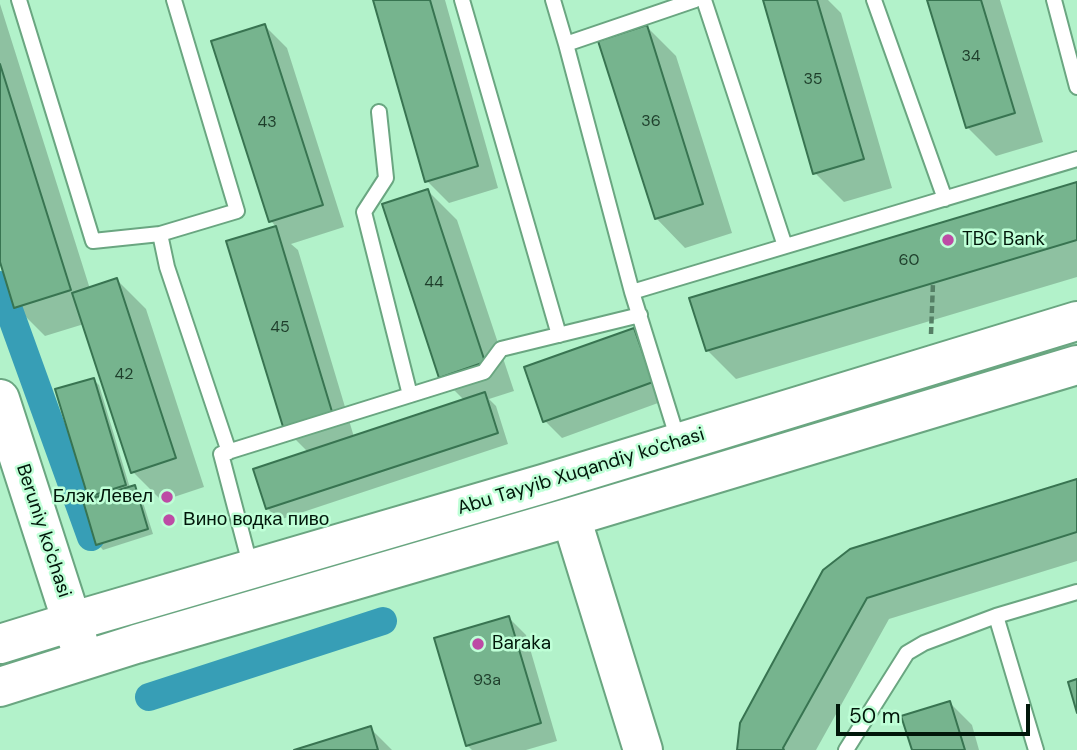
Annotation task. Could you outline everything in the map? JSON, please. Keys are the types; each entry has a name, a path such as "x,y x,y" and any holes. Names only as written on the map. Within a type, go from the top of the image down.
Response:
{"main road":[{"name":"Abu Tayyib Xuqandiy ko'chasi","path":"0,644 543,484 1077,321"},
{"path":"0,687 1077,365"},
{"name":"Beruniy ko'chasi","path":"0,399 7,446 78,620 84,662"},
{"path":"570,517 643,750"}],"lane":[{"path":"19,0 93,241 160,233 237,211 174,0"},
{"path":"462,0 559,335"},
{"path":"553,0 632,292 679,443"},
{"path":"566,44 695,0"},
{"path":"704,0 785,246"},
{"path":"874,0 945,198"},
{"path":"1054,0 1077,87"},
{"path":"379,112 386,178 364,212 410,395"},
{"path":"632,292 1077,159"},
{"path":"160,233 167,267 229,452"},
{"path":"251,569 221,454 484,372 500,349 640,315"},
{"path":"846,750 907,653 924,643 996,616 1077,592"},
{"path":"996,616 1036,750"}],"path":[{"path":"931,340 933,283"}],"building":[{"path":"373,0 430,0 478,166 425,182"},
{"path":"763,0 817,0 864,159 813,174"},
{"path":"927,0 981,0 1015,113 966,128"},
{"path":"265,24 323,205 269,222 211,41"},
{"path":"647,25 703,204 655,219 598,41"},
{"path":"0,64 71,290 14,308 0,262"},
{"path":"1077,182 1077,240 706,351 689,298"},
{"path":"428,189 485,362 439,378 382,204"},
{"path":"276,226 333,415 284,430 226,241"},
{"path":"117,278 176,458 131,473 72,293"},
{"path":"634,328 653,382 543,422 524,367"},
{"path":"94,378 126,485 88,497 55,389"},
{"path":"485,392 498,433 266,509 253,469"},
{"path":"1077,479 1077,532 867,598 784,750 737,750 740,723 823,570 850,549"},
{"path":"135,485 148,529 96,545 83,501"},
{"path":"509,616 541,723 466,746 434,638"},
{"path":"1077,679 1077,713 1068,682"},
{"path":"950,701 965,750 912,750 901,716"},
{"path":"371,726 378,750 294,750"}],"waterway":[{"path":"0,285 91,537"},
{"path":"149,697 383,621"}],"place":[{"name":"TBC Bank","path":"948,240"},
{"name":"Блэк Левел","path":"167,497"},
{"name":"Вино водка пиво","path":"169,520"},
{"name":"Baraka","path":"478,644"}]}
